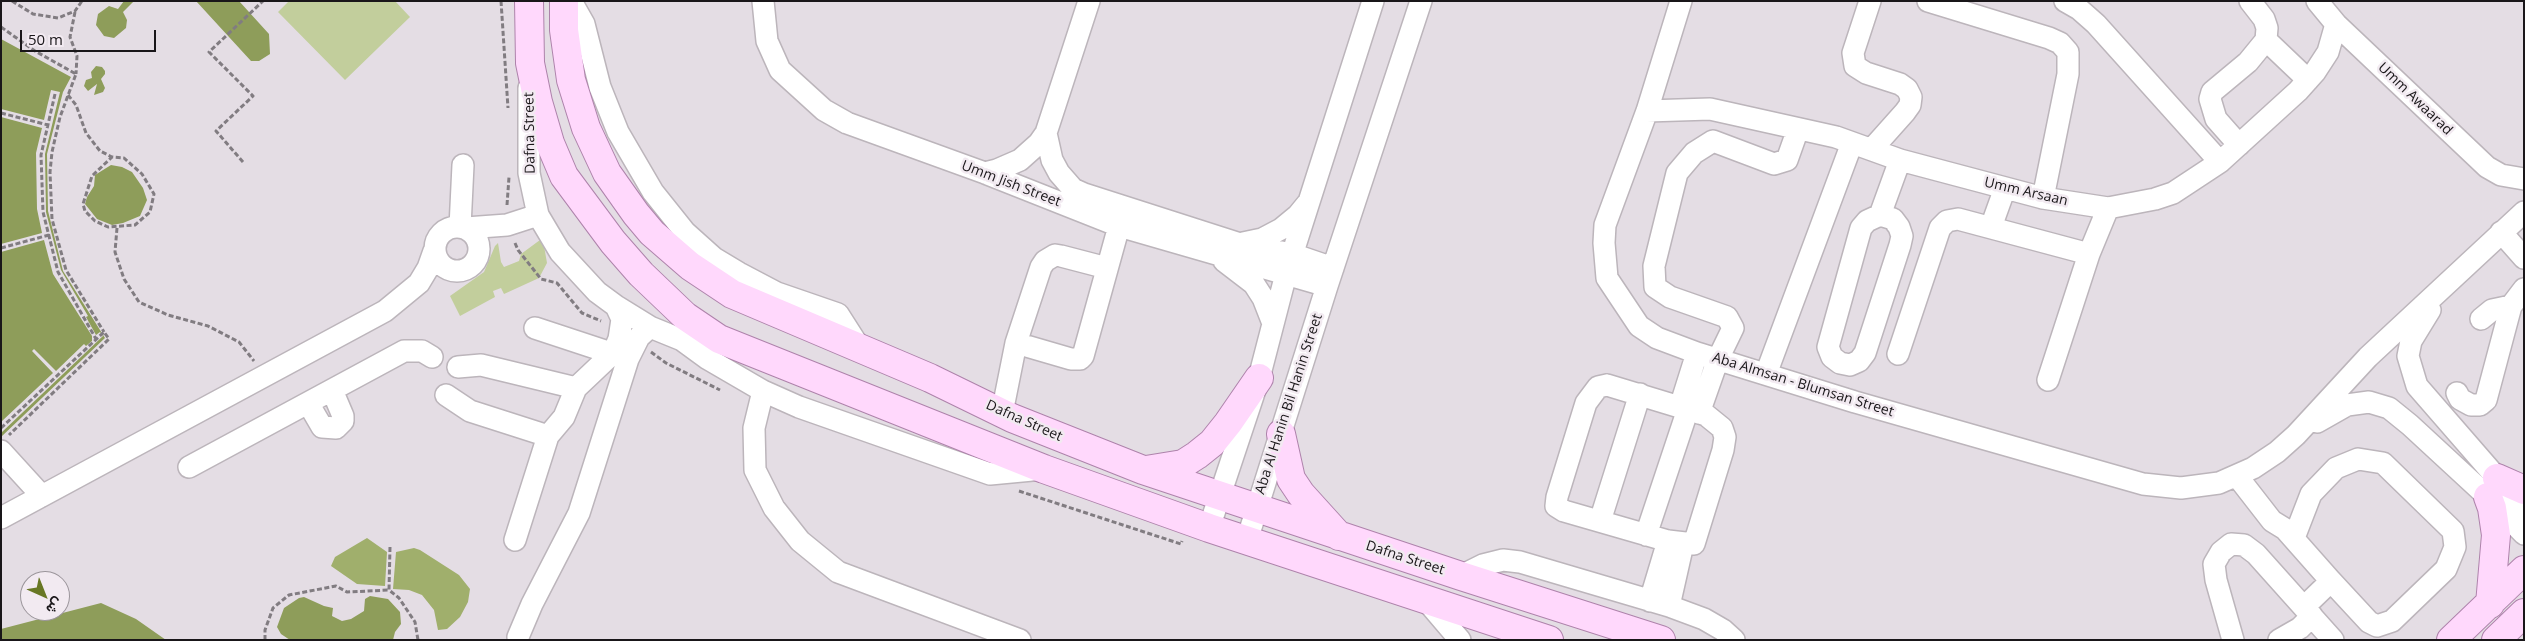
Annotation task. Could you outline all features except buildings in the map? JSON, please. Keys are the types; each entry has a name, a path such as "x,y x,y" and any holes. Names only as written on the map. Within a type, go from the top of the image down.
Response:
{"main road":[{"name":"Dafna Street","path":"529,1 530,63 550,143 564,176 589,211 640,274 686,316 719,338 1044,469 1209,528 1549,640"},
{"name":"Dafna Street","path":"564,1 566,55 577,104 592,143 607,173 636,214 670,250 710,281 754,305 930,378 1002,413 1144,470 1339,536 1661,640"},
{"path":"682,340 731,343"},
{"path":"1144,470 1183,464 1212,443 1259,378"},
{"path":"1281,434 1291,479 1301,494 1339,536"},
{"path":"2490,604 2496,535 2492,508 2493,487 2524,490"},
{"path":"2451,640 2524,570"},
{"path":"2496,640 2524,613"}],"street":[{"path":"571,1 584,24 600,87 618,132 653,192 685,232 714,258 739,273 777,293 838,314 861,350"},
{"name":"Umm Jish Street","path":"763,1 767,41 780,70 824,110 847,123 984,173 1119,226 1216,255 1289,264 1330,277"},
{"path":"984,173 997,170 1020,160 1039,143 1046,133 1089,1"},
{"path":"1209,528 1259,378 1272,321 1289,264 1312,198 1373,1"},
{"name":"Aba Al Hanin Bil Hanin Street","path":"1247,540 1330,277 1421,1"},
{"name":"Aba Almsan - Blumsan Street","path":"1681,1 1647,111 1605,225 1604,243 1607,278 1639,326 1657,338 1697,353 1766,374 2143,484 2181,488 2219,483 2245,472 2296,435 2347,405 2368,402 2389,408 2493,487 2524,508"},
{"path":"1766,374 1862,146 1905,112 1910,105 1911,96 1907,89 1900,84 1866,73 1855,66 1853,53 1870,1"},
{"path":"1928,1 2049,38 2060,43 2068,52 2068,74 2043,198"},
{"path":"2065,1 2079,9 2096,24 2220,162"},
{"path":"2239,145 2216,120 2210,99 2212,92 2248,62 2266,40 2267,28 2264,20 2250,1"},
{"name":"Umm Awaarad","path":"2318,1 2336,24 2487,167 2501,175 2524,180"},
{"name":"Umm Arsaan","path":"1647,111 1710,109 1862,146 1900,160 2043,198 2108,208 2155,199 2173,192 2220,162 2308,80 2328,52 2336,24"},
{"path":"2266,40 2308,80"},
{"name":"Dafna Street","path":"530,63 529,173 538,215 560,252 597,292 650,327 682,340 708,359 763,391 799,407 970,469 990,474 1044,469"},
{"path":"1646,534 1689,410 1733,328 1727,317 1670,298 1655,287 1654,266 1677,173 1694,153 1713,141 1774,164 1787,160 1798,129"},
{"path":"1046,133 1052,160 1058,173 1073,189 1240,244 1289,264"},
{"path":"1880,215 1893,220 1899,227 1902,236 1900,245 1865,353 1859,361 1850,365 1840,364 1832,357 1828,347 1861,228 1867,221 1880,215 1900,160"},
{"path":"457,166 458,228"},
{"path":"1991,228 2005,188"},
{"path":"1240,244 1262,239 1281,229 1298,215 1312,198"},
{"path":"2048,380 2089,254 2108,208"},
{"name":"Aba Almsan - Blumsan Street","path":"2296,435 2368,357 2524,212"},
{"path":"419,283 428,268 438,236 458,228 507,225 538,215"},
{"path":"1898,354 1940,228 1948,221 1958,219 2089,254"},
{"path":"1,518 265,374 343,336 385,311 419,283 449,270 460,271 471,266 479,251 507,225"},
{"path":"1016,343 1070,359 1080,359 1085,352 1119,226"},
{"path":"458,228 476,238 479,251"},
{"path":"2501,232 2524,258"},
{"path":"434,251 437,260 449,270"},
{"path":"1216,255 1254,284 1263,298 1272,321"},
{"path":"1002,413 1016,343 1041,266 1045,260 1061,256 1107,268"},
{"name":"Aba Almsan - Blumsan Street","path":"2444,288 2411,341 2408,356 2410,367 2417,386 2493,487 2524,534"},
{"path":"2457,393 2460,399 2470,405 2480,405 2486,400 2511,306 2524,289"},
{"path":"518,638 536,596 579,513 622,326 622,319 616,306"},
{"path":"2481,319 2492,310 2511,306"},
{"path":"514,540 548,436 564,417 576,388 650,327"},
{"path":"534,332 615,357"},
{"path":"189,468 404,351 422,351 432,357"},
{"path":"1689,410 1697,353"},
{"path":"458,367 488,366 576,388"},
{"path":"1607,385 1689,410 1717,422 1722,428 1725,437 1696,542 1693,545 1564,511 1556,506 1557,497 1586,403 1598,387 1607,385"},
{"path":"308,403 322,427 336,428 343,421 343,416 332,390"},
{"path":"763,391 754,428 755,470 774,508 800,540 838,572 1020,640"},
{"path":"446,394 470,411 548,436"},
{"path":"1600,521 1640,394"},
{"path":"5,444 42,496"},
{"path":"2245,472 2272,521 2289,533 2369,622 2377,626 2392,621 2446,569 2455,547 2453,531 2383,463 2358,459 2336,468 2310,494 2289,533"},
{"path":"1659,603 1676,542"},
{"path":"2234,640 2216,580 2214,564 2221,552 2231,544 2244,545 2256,554 2333,640"},
{"path":"1461,576 1483,565 1503,560 1520,562 1659,603 1704,619 1723,630 1734,640"},
{"path":"2279,640 2300,628 2308,612 2331,581"},
{"path":"1425,599 1460,640"}],"path":[{"path":"12,1 33,14 58,18 75,11"},
{"path":"5,444 109,339 66,270 52,219 50,172 52,152 76,74 77,56 70,37 75,11 82,1"},
{"path":"242,162 216,131 253,96 209,52 263,1"},
{"path":"501,1 508,114"},
{"path":"1,27 35,51 76,74"},
{"path":"55,94 41,154 43,212 58,272 96,339"},
{"path":"68,95 76,105 86,133 100,151 112,157 124,158 142,174 154,194 150,212 135,225 117,228 108,227 95,220 85,211 83,204 92,176 112,157"},
{"path":"1,113 48,125"},
{"path":"117,228 115,252 124,278 139,302 168,314 208,326 239,342 265,374"},
{"path":"1,248 49,235"},
{"path":"1,428 104,332"},
{"path":"389,590 390,547"},
{"path":"265,640 265,630 274,608 289,595 336,586 347,592 389,590 399,598 415,622 418,640"}],"shaded area":[{"path":"124,1 134,1 123,12 127,20 126,28 114,38 104,36 96,25 98,14 109,6 118,9"},
{"path":"196,1 239,1 269,34 270,54 259,61 251,61"},
{"path":"289,1 395,1 410,17 345,80 278,12"},
{"path":"1,39 71,77 63,92 47,154 48,211 63,271 105,338 1,437"},
{"path":"96,66 102,67 105,71 101,79 105,88 103,92 94,95 97,84 88,91 84,86 86,80 92,78 91,72"},
{"path":"111,165 122,167 132,172 143,188 147,200 140,216 112,225 97,219 85,204 94,186 95,175"},
{"path":"540,240 543,240 547,263 539,278 504,294 501,288 493,291 495,297 460,316 450,296 484,272 498,243 501,262 504,267 519,261 521,254"},
{"path":"367,538 387,552 385,586 357,584 331,566 335,557"},
{"path":"414,548 459,575 470,589 468,602 460,617 447,629 438,630 434,610 422,595 409,590 393,589 396,552"},
{"path":"370,596 388,599 400,612 401,624 395,632 393,640 290,640 281,634 277,627 284,608 299,598 304,597 333,608 332,616 342,621 351,619 364,611 365,599"},
{"path":"101,603 136,619 166,640 1,640 1,629 32,621 70,621 70,611"}],"pier":[{"path":"51,90 60,92 45,154 46,212 61,270 88,316 86,317 96,335 100,332 103,336 1,433 1,422 53,373 32,351 34,349 56,371 84,344 86,346 92,341 92,336 53,274 44,240 1,252 1,244 42,233 37,209 36,153 42,128 1,117 1,109 44,120"}]}
